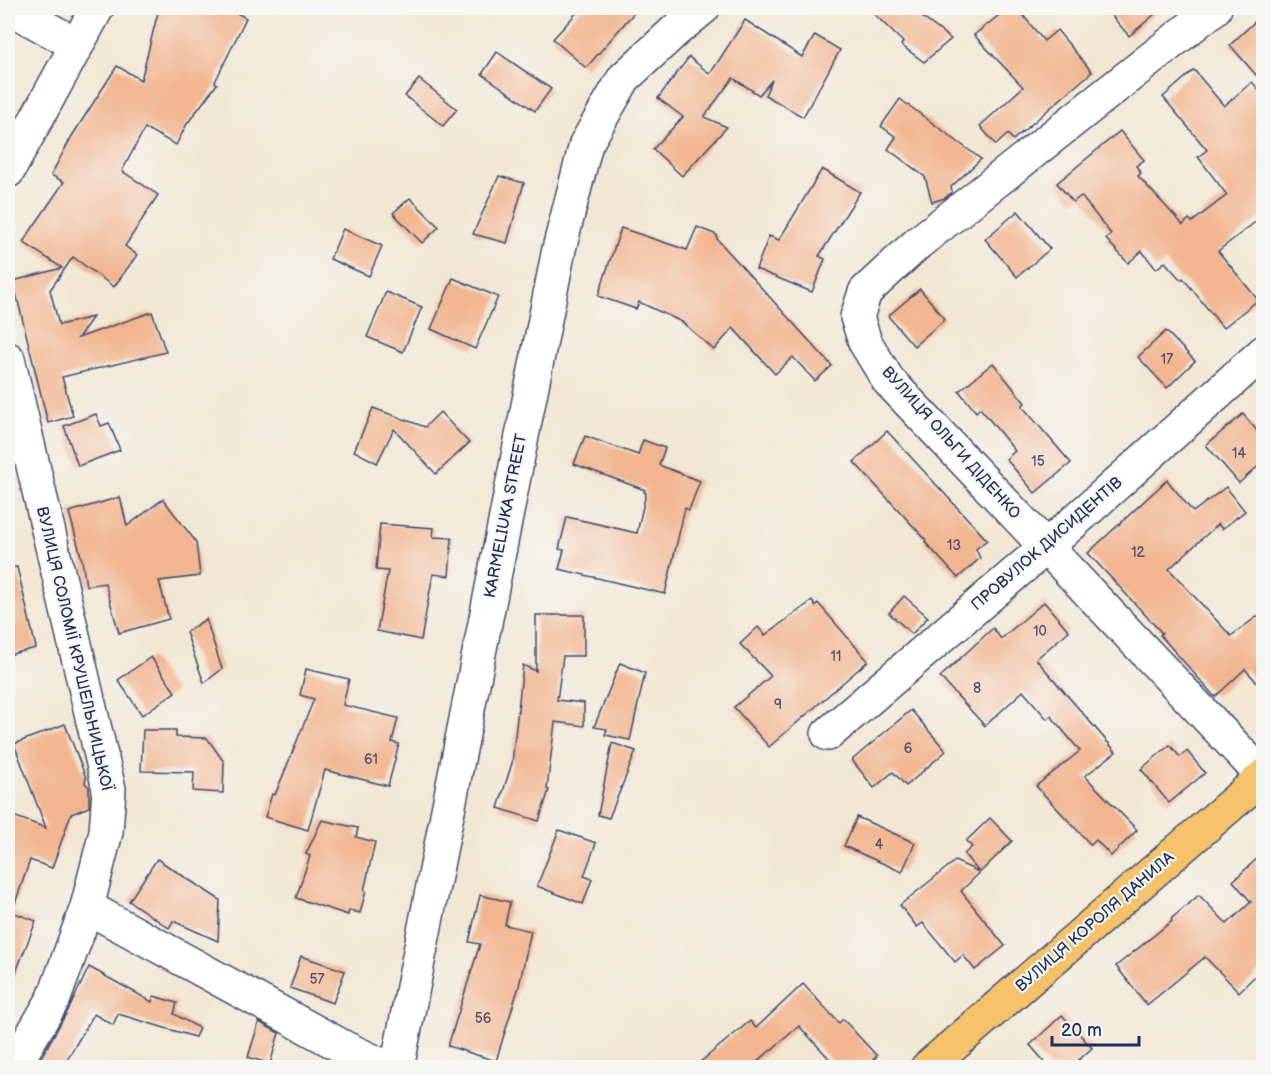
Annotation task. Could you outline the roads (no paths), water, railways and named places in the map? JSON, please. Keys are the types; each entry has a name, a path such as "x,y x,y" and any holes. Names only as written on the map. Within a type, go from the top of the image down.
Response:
{"main road":[{"name":"ВУЛИЦЯ КОРОЛЯ ДАНИЛА","path":"927,1068 1263,776"}],"street":[{"path":"10,8 77,45"},
{"path":"8,171 97,8"},
{"name":"KARMELIUKA STREET","path":"396,1068 559,249 586,144 624,78 675,30 703,8"},
{"name":"ВУЛИЦЯ ОЛЬГИ ДІДЕНКО","path":"1215,8 918,243 865,292 857,317 865,342 888,380 1263,776"},
{"name":"ПРОВУЛОК ДИСИДЕНТІВ","path":"828,734 1046,547 1263,352"},
{"name":"ВУЛИЦЯ СОЛОМІЇ КРУШЕЛЬНИЦЬКОЇ","path":"8,359 64,606 109,789 106,832 87,907 54,998 13,1068"},
{"path":"87,907 345,1048 388,1068"}]}
